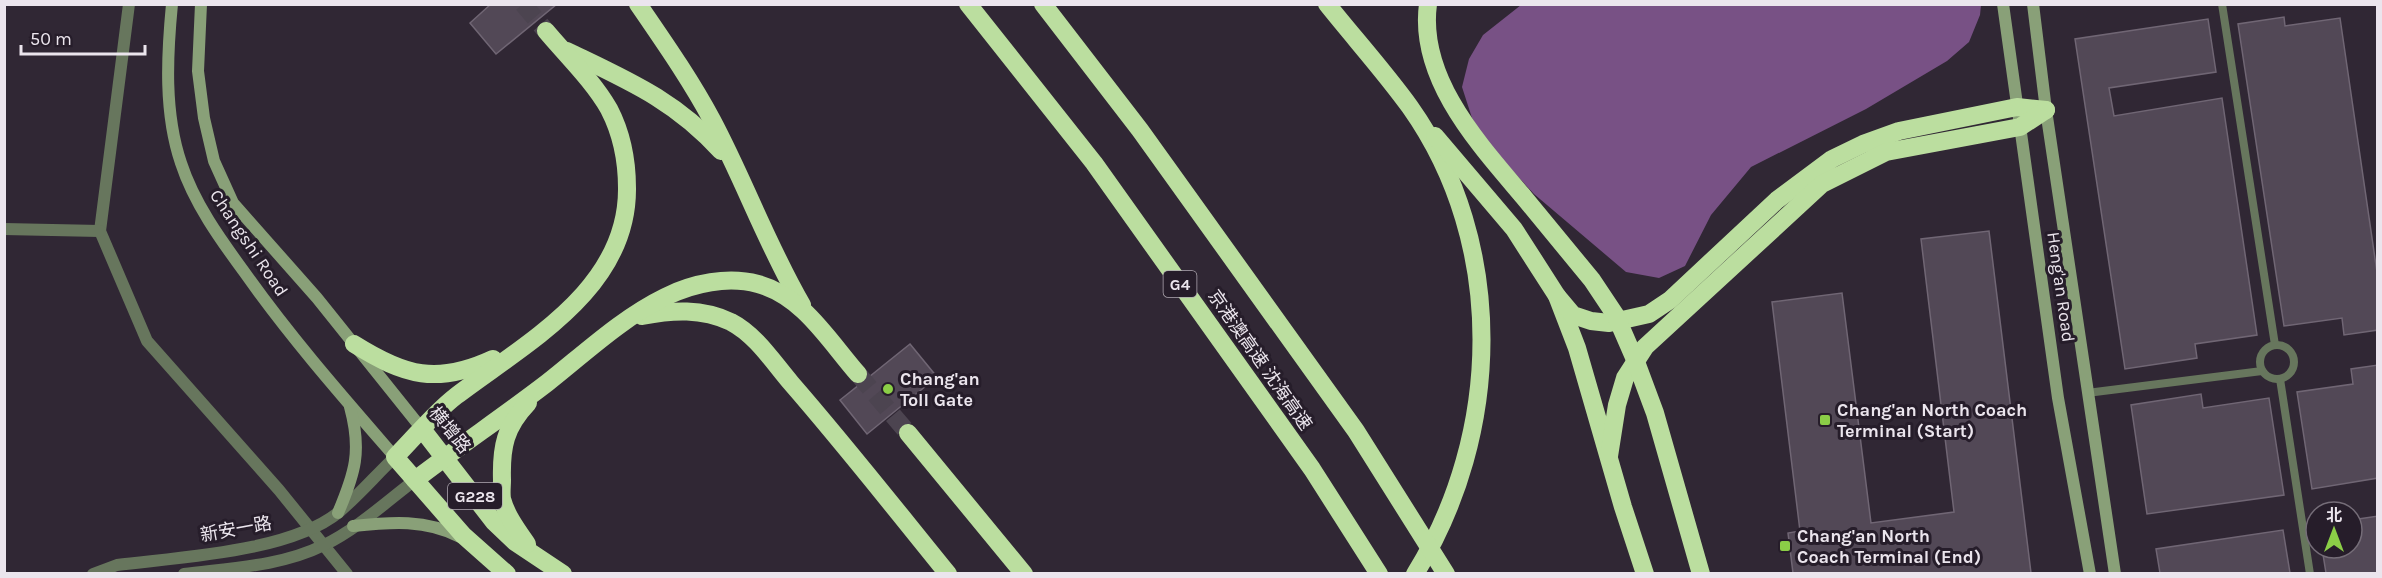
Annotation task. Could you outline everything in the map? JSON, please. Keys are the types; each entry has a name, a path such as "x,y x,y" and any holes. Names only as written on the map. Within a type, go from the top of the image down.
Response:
{"highway":[{"path":"638,4 682,69 712,121 782,270 805,310 858,374"},
{"name":"京港澳高速 沈海高速","path":"968,4 1094,163 1312,469 1379,573"},
{"name":"京港澳高速 沈海高速","path":"1043,4 1140,129 1349,421 1446,573"},
{"path":"1327,4 1410,108 1514,229 1535,258 1557,296 1577,348 1623,507 1645,573"},
{"path":"1428,4 1426,22 1432,56 1446,92 1479,143 1592,280 1616,316 1655,413 1701,573"},
{"path":"395,457 453,398 576,303 602,272 620,239 627,206 627,166 621,137 608,108 546,31"},
{"path":"560,47 644,88 675,108 705,134 734,165"},
{"path":"1557,296 1573,315 1592,321 1609,323 1649,314 1670,300 1777,200 1832,159 1863,144 1899,131 2017,106 2046,110"},
{"path":"1410,108 1436,153 1453,189 1468,230 1475,270 1482,350 1480,390 1474,429 1463,470 1449,511 1433,544 1415,573"},
{"path":"1610,456 1617,405 1625,378 1645,347 1822,183 1886,152 2020,127 2046,110"},
{"path":"415,480 544,385 631,317 666,297 696,285 726,280 758,284 785,295 805,310"},
{"path":"631,317 661,312 700,312 733,323 751,337 948,573"},
{"path":"354,344 379,360 400,369 432,375 473,368 527,343"},
{"path":"535,556 515,526 502,498 501,462 508,431 520,411 544,385"},
{"name":"横增路","path":"422,429 494,522 515,542 563,573"},
{"path":"908,433 1024,573"},
{"name":"G228","path":"395,457 472,544 507,573"}],"main road":[{"name":"Changshi Road","path":"172,4 168,86 180,162 194,195 224,244 281,324 349,403"},
{"name":"Changshi Road","path":"201,4 198,71 204,118 214,161 233,203 317,298"},
{"name":"Heng'an Road","path":"2003,4 2058,398 2090,573"},
{"name":"Heng'an Road","path":"2032,4 2115,573"},
{"name":"横增路","path":"317,298 422,429"},
{"name":"G228","path":"349,403 395,457"},
{"path":"338,513 352,479 356,455 356,430 349,403"},
{"path":"354,526 388,522 422,523 447,530 472,544"}],"street":[{"path":"129,4 99,231 147,341 347,573"},
{"path":"4,229 99,231"},
{"name":"新安一路","path":"93,573 117,566 268,544 310,528 338,513 395,457"},
{"name":"新安一路","path":"184,573 273,562 324,545 354,526 415,480"}],"lane":[{"path":"2222,4 2275,345"},
{"path":"2275,345 2287,348 2294,359 2291,372 2280,379 2267,376 2260,364 2263,352 2275,345"},
{"path":"2087,393 2262,371"},
{"path":"2280,379 2310,573"}],"shaded area":[{"path":"1521,5 1981,5 1980,15 1969,42 1947,61 1866,109 1751,167 1711,215 1685,266 1659,278 1626,272 1534,194 1488,144 1472,118 1462,87 1469,59 1483,35"}],"building":[{"path":"491,4 557,4 496,54 470,23"},
{"path":"2284,17 2285,26 2340,18 2378,279 2378,330 2344,335 2342,318 2284,326 2238,24"},
{"path":"2208,19 2216,72 2109,88 2114,116 2222,98 2257,335 2195,344 2197,358 2125,369 2075,39"},
{"path":"1989,231 2031,573 1793,573 1788,533 1800,531 1772,302 1842,293 1871,523 1954,512 1921,239"},
{"name":"Chang'an Toll Gate","path":"910,344 937,377 867,434 840,400 865,383 869,377"},
{"path":"2378,365 2378,478 2312,489 2297,392 2353,384 2351,369"},
{"path":"2201,394 2203,408 2269,398 2284,495 2147,514 2131,405"},
{"path":"2378,516 2378,573 2326,573 2324,560 2364,560 2364,518"},
{"path":"2283,530 2290,573 2160,573 2156,549"}],"tunnel":[{"path":"523,4 546,31"},
{"path":"858,374 908,433"}],"place":[{"name":"Chang'an Toll Gate","path":"888,389"},
{"name":"Chang'an North Coach Terminal (Start)","path":"1825,420"},
{"name":"Chang'an North Coach Terminal (End)","path":"1785,546"}]}
